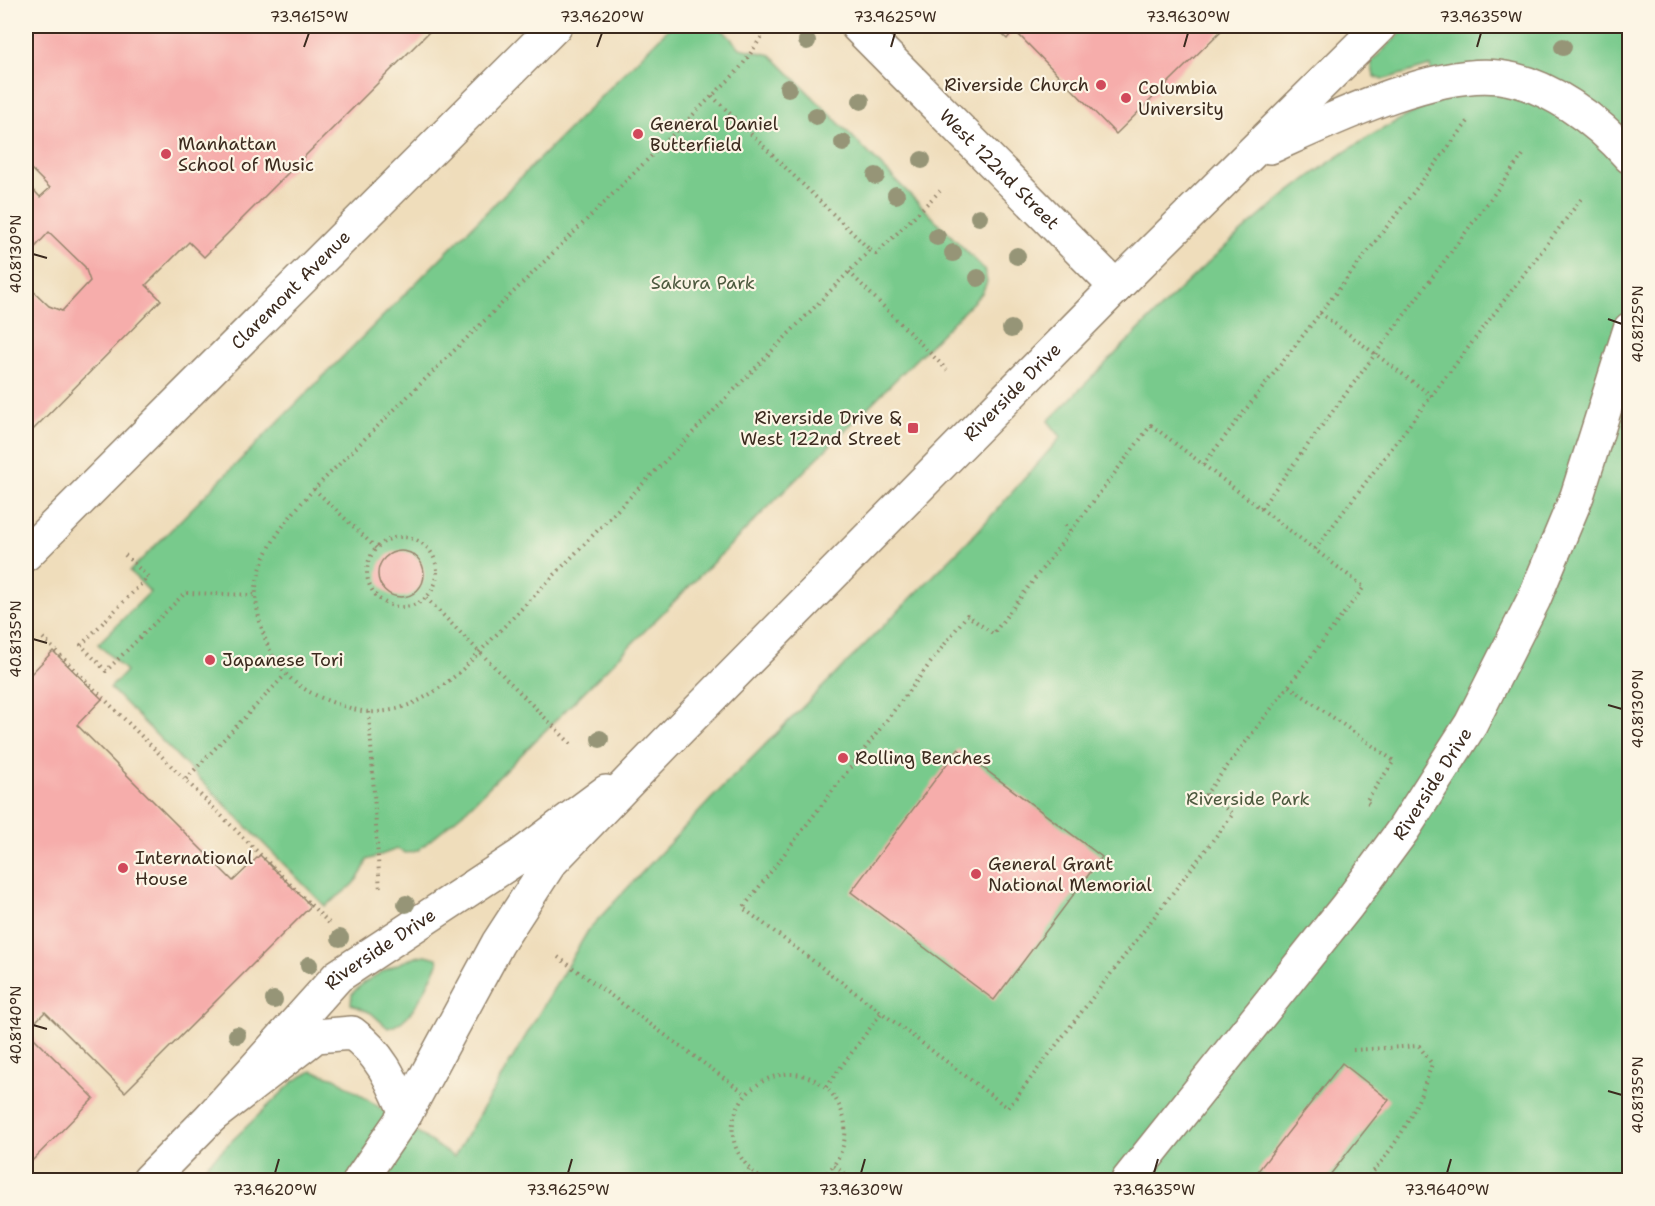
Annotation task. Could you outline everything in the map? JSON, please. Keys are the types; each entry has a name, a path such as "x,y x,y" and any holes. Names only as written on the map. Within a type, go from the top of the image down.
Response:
{"main road":[{"name":"Claremont Avenue","path":"26,554 555,26"},
{"name":"West 122nd Street","path":"857,26 1116,287"},
{"name":"Riverside Drive","path":"360,1180 406,1113 493,953 550,863 1116,287 1380,26"},
{"path":"1253,154 1396,96 1447,81 1481,76 1521,82 1545,92 1601,128 1629,157"},
{"name":"Riverside Drive","path":"1128,1180 1347,906 1403,830 1471,724 1534,599 1577,496 1629,329"},
{"name":"Riverside Drive","path":"149,1180 212,1116 338,976 520,856 649,760"},
{"path":"212,1116 316,1036 352,1033 376,1053 387,1070 406,1113"}],"path":[{"path":"771,26 757,40 743,64 712,96 285,520 266,553 256,583 256,595 266,646 285,675 300,687 331,702 369,712 417,703 461,671 870,250"},
{"path":"712,96 876,254 940,190"},
{"path":"1203,465 1470,119"},
{"path":"1261,508 1523,155"},
{"path":"1315,549 1582,198"},
{"path":"849,272 948,370"},
{"path":"1320,313 1432,396"},
{"path":"1151,425 1261,508 1364,587 1206,794 1233,814 1008,1108 743,908 967,615 993,634 1151,425"},
{"path":"314,489 376,548"},
{"path":"1065,525 1071,531"},
{"path":"402,537 416,540 429,549 436,562 437,573 432,590 426,598 402,607 388,604 376,596 367,575 369,561 376,548 389,539 402,537"},
{"path":"125,555 148,577 81,645 106,671 185,593 256,595"},
{"path":"426,598 573,746"},
{"path":"44,639 332,926"},
{"path":"186,779 285,675"},
{"path":"1289,686 1395,761 1366,801 1374,807"},
{"path":"369,712 380,891"},
{"path":"558,957 746,1094"},
{"path":"826,1087 882,1012"},
{"path":"1353,1050 1419,1046 1432,1064 1418,1107 1389,1153 1366,1180"},
{"path":"763,1180 748,1170 739,1157 733,1141 732,1125 737,1108 746,1094 759,1083 776,1076 793,1074 811,1078 826,1087 837,1101 844,1116 846,1132 842,1149 834,1166 815,1180"},
{"path":"834,1166 854,1180"},
{"path":"741,1180 748,1170"}],"green space":[{"name":"Sakura Park","path":"671,26 719,26 740,48 771,55 984,269 987,282 982,293 464,812 417,851 406,853 397,849 367,860 356,881 325,906 110,688 126,671 98,644 150,592 130,571"},
{"name":"Riverside Park","path":"1408,26 1629,26 1629,1180 191,1180 294,1081 312,1071 335,1078 454,1157 589,929 712,798 977,532 1061,437 1048,421 1183,286 1279,200 1330,162 1383,129 1439,101 1430,66 1382,80 1374,76 1371,62"},
{"path":"426,955 437,958 438,964 412,1011 397,1025 388,1028 371,1013 351,1004 352,994 366,982 398,964"}],"building":[{"name":"Manhattan School of Music","path":"26,26 435,26 204,257 189,242 146,285 161,300 26,437 26,284 49,306 62,311 90,281 85,267 49,232 26,257 26,182 40,197 50,188 26,164"},
{"name":"Riverside Church","path":"993,26 1226,26 1116,134 1014,30 1007,39"},
{"path":"401,551 410,552 418,557 423,565 423,583 418,591 410,596 401,597 392,596 384,591 379,583 378,574 379,565 384,557 392,552"},
{"name":"International House","path":"53,651 102,699 77,725 233,881 260,855 311,906 125,1092 45,1012 33,1024 26,1017 26,679"},
{"name":"General Grant National Memorial","path":"958,749 1102,857 994,1000 851,892"},
{"path":"26,1030 94,1098 26,1167"},
{"path":"1342,1063 1389,1100 1326,1180 1270,1180 1258,1171"}],"place":[{"name":"Riverside Church","path":"1101,85"},
{"name":"Columbia University","path":"1126,98"},
{"name":"General Daniel Butterfield","path":"638,134"},
{"name":"Manhattan School of Music","path":"166,154"},
{"name":"Riverside Drive & West 122nd Street","path":"913,428"},
{"name":"Japanese Tori","path":"210,660"},
{"name":"Rolling Benches","path":"843,758"},
{"name":"International House","path":"123,868"},
{"name":"General Grant National Memorial","path":"976,874"}]}
